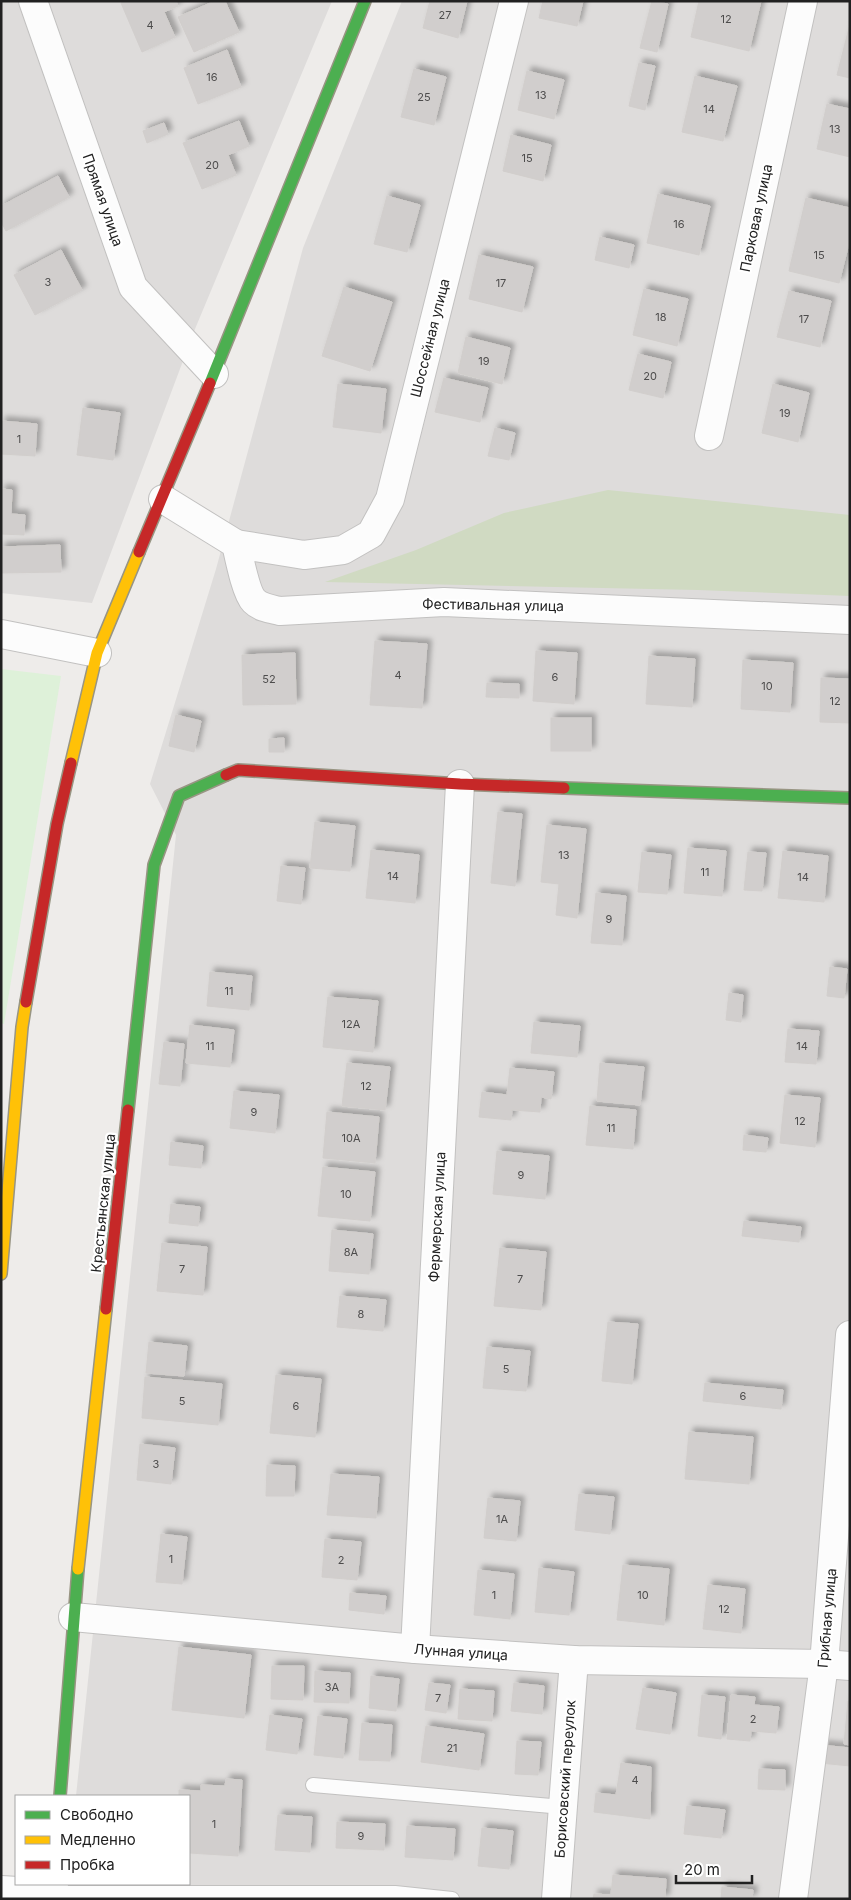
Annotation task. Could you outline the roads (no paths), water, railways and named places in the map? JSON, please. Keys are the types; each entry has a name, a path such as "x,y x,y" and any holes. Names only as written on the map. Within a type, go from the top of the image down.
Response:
{"street":[{"name":"Прямая улица","path":"33,1 133,287 214,374"},
{"path":"1,1274 22,1027 57,824 97,653 163,499 365,1"},
{"name":"Шоссейная улица","path":"236,544 304,555 343,550 371,534 390,499 514,1"},
{"name":"Парковая улица","path":"710,436 802,1"},
{"path":"163,499 236,544"},
{"name":"Фестивальная улица","path":"236,544 250,594 255,602 266,608 280,611 444,602 850,620"},
{"path":"1,634 97,653"},
{"name":"Крестьянская улица","path":"60,1795 74,1617 154,865 180,796 238,770 460,784"},
{"path":"460,784 850,798"},
{"name":"Фермерская улица","path":"414,1650 460,784"},
{"name":"Грибная улица","path":"793,1899 837,1665 850,1335"},
{"name":"Лунная улица","path":"74,1617 414,1650 574,1660 837,1665"},
{"name":"Борисовский переулок","path":"556,1899 574,1660"},
{"path":"1,1890 53,1888"}],"lane":[{"path":"313,1785 563,1807"},
{"path":"53,1888 395,1893 452,1899"}]}
